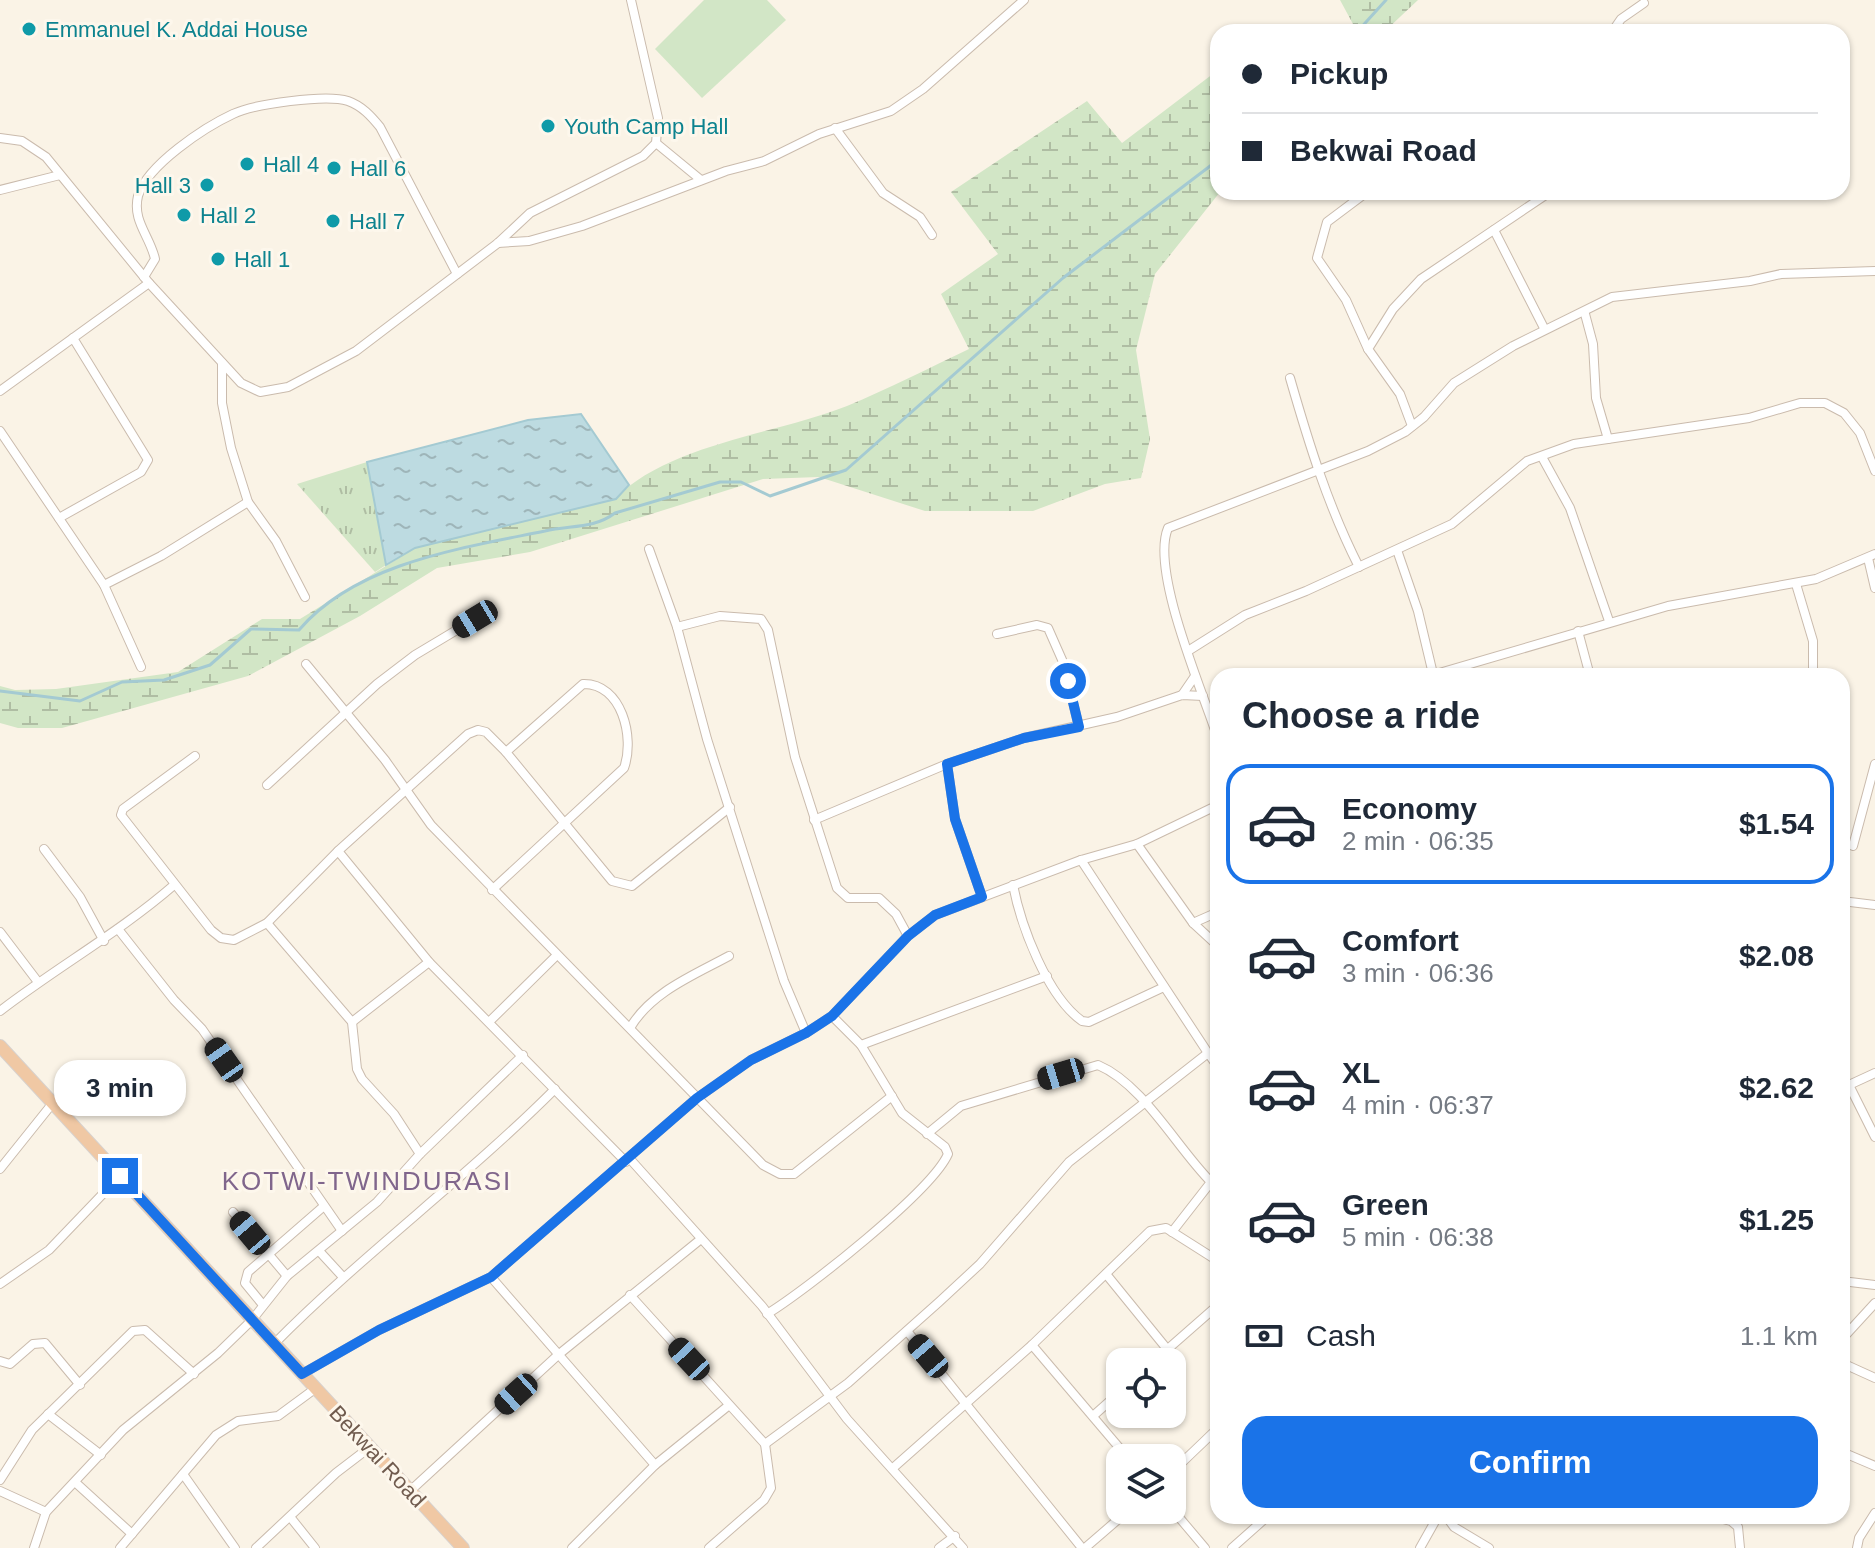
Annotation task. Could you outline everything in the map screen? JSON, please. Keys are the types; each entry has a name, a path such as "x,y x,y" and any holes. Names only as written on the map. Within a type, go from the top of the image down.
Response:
{"highway":[{"name":"Bekwai Road","path":"0,1046 463,1548"}],"street":[{"path":"0,138 35,146 146,280 241,383 260,392 288,387 356,351 498,243 530,213 643,156 656,143 658,118 631,0"},
{"path":"498,243 529,241 582,226 701,180 764,161 835,128 891,111 923,89 1024,0"},
{"path":"1618,24 1644,3"},
{"path":"0,391 146,280 155,259 136,216 139,194 150,177 189,139 236,112 288,102 346,100 367,111 380,127 457,274"},
{"path":"835,128 883,193 920,217 932,235"},
{"path":"656,143 701,180"},
{"path":"0,190 60,175"},
{"path":"1356,200 1327,222 1317,258 1352,310 1368,349 1400,394 1412,426"},
{"path":"1368,349 1393,309 1413,286 1538,200"},
{"path":"1494,230 1544,328"},
{"path":"1210,716 1167,579 1163,550 1168,528 1368,451 1412,426 1454,383 1544,328 1585,314 1612,297 1693,285 1750,281 1781,274 1875,271"},
{"path":"1585,314 1593,344 1596,398 1608,439"},
{"path":"59,518 141,472 148,460 73,338"},
{"path":"222,363 222,403 248,502 276,541 305,597"},
{"path":"1290,378 1316,469 1334,517 1359,567"},
{"path":"1188,651 1245,615 1452,524 1508,474 1574,444 1749,418 1800,403 1825,403 1844,413 1860,433 1875,471"},
{"path":"0,431 104,585 141,667"},
{"path":"1542,457 1570,508 1609,621"},
{"path":"104,585 161,556 248,502"},
{"path":"649,549 677,627 784,981 806,1033"},
{"path":"1397,550 1418,611 1430,668"},
{"path":"1454,668 1668,606 1796,584 1872,556 1875,588"},
{"path":"1796,584 1813,641 1813,668"},
{"path":"677,627 720,616 761,619 768,630 774,670 814,820 837,888 848,898 879,898 896,914 908,936"},
{"path":"267,785 415,655 475,619"},
{"path":"997,634 1037,625 1048,628 1063,662 1079,727"},
{"path":"1578,631 1588,668"},
{"path":"306,664 431,825 763,1165 780,1174 794,1174 892,1096"},
{"path":"1182,695 1195,676"},
{"path":"492,890 624,768 627,745 614,697 604,687 583,684 506,752"},
{"path":"814,820 947,764 1024,738 1079,727 1182,695 1203,696"},
{"path":"195,756 123,809 121,815 174,885 221,938 234,940 267,923 338,851 468,734 478,730 486,732 506,752 612,881 632,886 730,807"},
{"path":"947,764 955,819 982,897"},
{"path":"1853,846 1875,764"},
{"path":"302,1374 379,1330 491,1277 697,1098 751,1060 806,1033 832,1016 908,936 935,915 1081,860 1137,844 1210,809"},
{"path":"1137,844 1193,923 1210,939"},
{"path":"44,849 80,897 104,941"},
{"path":"338,851 429,962 628,1160 701,1239 767,1314 829,1397 963,1548"},
{"path":"1081,860 1210,1056"},
{"path":"0,1011 38,982 104,941 174,885"},
{"path":"1013,885 1025,928 1047,976 1082,1021 1089,1022 1164,987"},
{"path":"1850,902 1875,905"},
{"path":"1193,923 1210,916"},
{"path":"267,923 352,1022 357,1069 362,1079 394,1114 420,1154"},
{"path":"118,929 174,1000 202,1029 342,1231"},
{"path":"0,932 38,982"},
{"path":"490,1021 557,955"},
{"path":"630,1028 653,1001 729,956"},
{"path":"352,1022 429,962"},
{"path":"861,1045 1047,976"},
{"path":"767,1314 854,1248 925,1184 948,1154 945,1147 902,1113 861,1045 832,1016"},
{"path":"765,1444 829,1397 980,1264 1057,1173 1208,1053"},
{"path":"34,1548 46,1512 123,1430 194,1374 252,1320 287,1276 320,1252 377,1202 420,1154 523,1055"},
{"path":"927,1134 961,1106 1088,1066 1108,1069 1145,1104 1210,1181"},
{"path":"1850,1081 1875,1073"},
{"path":"274,1344 343,1277 446,1187 481,1162 555,1089"},
{"path":"1850,1092 1875,1137"},
{"path":"0,1169 52,1104"},
{"path":"0,1284 49,1250 120,1176"},
{"path":"1172,1232 1210,1183"},
{"path":"263,1305 244,1278 268,1253 324,1206"},
{"path":"233,1212 287,1276"},
{"path":"893,1468 1032,1345 1150,1231 1158,1227 1172,1232 1210,1256"},
{"path":"410,1491 558,1355 701,1239"},
{"path":"320,1252 343,1277"},
{"path":"1106,1274 1166,1348"},
{"path":"491,1277 655,1465"},
{"path":"1850,1282 1875,1285"},
{"path":"630,1295 765,1444 771,1488 764,1500 709,1548"},
{"path":"1850,1330 1875,1303"},
{"path":"1168,1348 1210,1312"},
{"path":"0,1480 19,1449 48,1414 140,1328 194,1374"},
{"path":"907,1331 1084,1548 1112,1524"},
{"path":"0,1361 10,1364 33,1344 45,1343 80,1385"},
{"path":"1032,1345 1116,1444"},
{"path":"1850,1367 1875,1378"},
{"path":"120,1548 225,1429 238,1421 278,1416 316,1388"},
{"path":"1093,1416 1106,1404"},
{"path":"572,1548 655,1465 728,1406"},
{"path":"48,1414 101,1455"},
{"path":"1186,1459 1210,1436"},
{"path":"256,1548 336,1473 370,1447"},
{"path":"1850,1455 1875,1466"},
{"path":"183,1474 235,1548"},
{"path":"76,1483 132,1534"},
{"path":"0,1491 46,1512"},
{"path":"1857,1548 1875,1513"},
{"path":"291,1518 315,1548"},
{"path":"1185,1524 1205,1548"},
{"path":"1232,1548 1259,1524"},
{"path":"1420,1548 1434,1524"},
{"path":"1452,1524 1489,1548"},
{"path":"1734,1524 1738,1527 1740,1548"},
{"path":"939,1548 955,1536"}],"green space":[{"path":"704,0 767,0 786,20 702,98 655,49"},
{"path":"1340,0 1418,0 1392,24 1353,24"},
{"path":"1210,76 1210,200 1214,200 1155,274 1136,350 1150,439 1141,478 1105,484 1033,511 925,511 819,477 763,479 530,552 437,568 360,616 248,676 62,728 18,728 0,723 0,686 15,690 56,689 178,672 262,619 300,619 415,548 615,499 637,480 664,465 725,442 847,406 969,349 941,294 998,254 951,192 1087,101 1122,143"},
{"path":"367,462 386,565 375,572 297,484"}],"water":[{"path":"581,414 629,485 616,499 415,548 386,565 367,462 528,420"}],"waterway":[{"path":"1364,24 1386,0"},
{"path":"0,691 80,701 122,682 164,680 210,665 251,629 299,630 323,607 350,589 412,562 480,544 590,524 615,513 720,482 741,482 770,496 846,470 1063,278 1210,166"}],"place":[{"name":"Emmanuel K. Addai House","path":"29,29"},
{"name":"Youth Camp Hall","path":"548,126"},
{"name":"Hall 4","path":"247,164"},
{"name":"Hall 6","path":"334,168"},
{"name":"Hall 3","path":"207,185"},
{"name":"Hall 2","path":"184,215"},
{"name":"Hall 7","path":"333,221"},
{"name":"Hall 1","path":"218,259"}],"district":[{"name":"KOTWI-TWINDURASI","path":"367,1181"}],"route":[{"path":"120,1176 302,1374 379,1330 491,1277 697,1098 751,1060 806,1033 832,1016 908,936 935,915 982,897 955,819 947,764 996,751 1050,730 1079,727 1068,681"}]}
